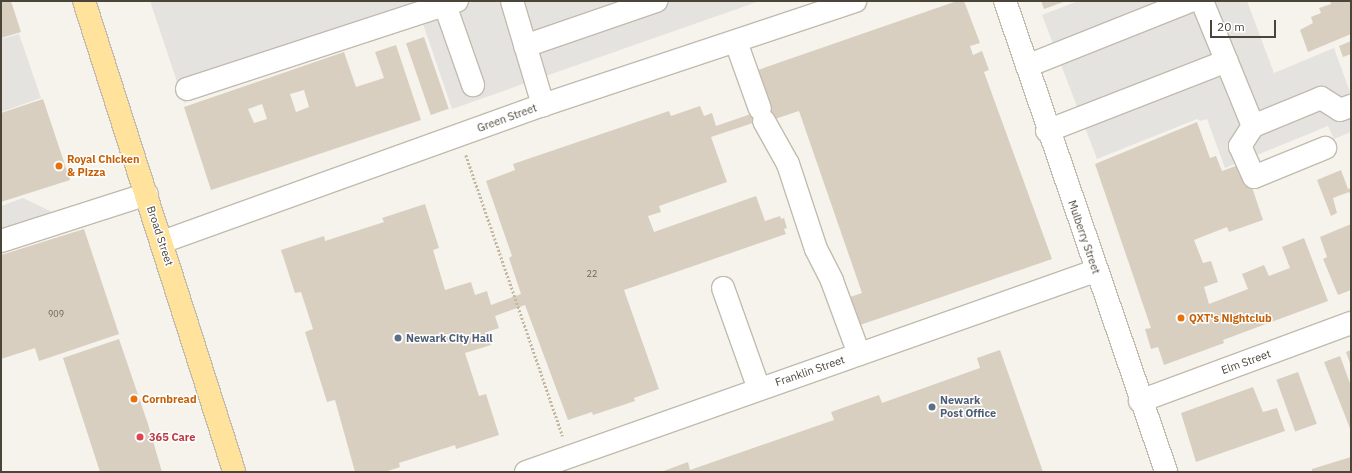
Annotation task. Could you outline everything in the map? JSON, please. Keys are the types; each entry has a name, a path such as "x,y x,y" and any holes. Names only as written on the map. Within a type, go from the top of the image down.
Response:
{"main road":[{"name":"Broad Street","path":"84,1 147,194 234,472"}],"street":[{"path":"512,1 543,105"},
{"path":"525,46 656,1"},
{"name":"Green Street","path":"162,242 543,105 736,42 855,1"},
{"name":"Mulberry Street","path":"1005,1 1047,131 1166,472"},
{"path":"1026,66 1190,1"},
{"path":"1202,1 1253,126"},
{"path":"187,89 451,3 473,85"},
{"path":"736,42 762,115 788,164 816,249 832,281 859,354"},
{"path":"1047,131 1227,61"},
{"path":"1325,148 1254,177 1240,146 1253,126 1322,98 1340,110 1351,106"},
{"path":"1,241 147,194"},
{"name":"Franklin Street","path":"526,472 1095,271"},
{"path":"723,288 759,389"},
{"name":"Elm Street","path":"1140,401 1351,323"}],"path":[{"path":"459,135 563,436"}],"shaded area":[{"path":"150,1 760,1 452,109 421,18 184,103"},
{"path":"1078,1 1247,1 1274,73 1334,48 1351,95 1351,132 1334,139 1328,126 1225,168 1207,119 1201,121 1197,119 1097,159 1042,15"},
{"path":"19,34 41,98 1,112 1,39"},
{"path":"23,198 52,212 76,205 84,225 1,252 1,206"}],"building":[{"path":"1,1 11,1 21,32 1,38"},
{"path":"957,1 964,1 980,43 970,46 973,55 982,51 989,70 984,72 1052,259 860,325 850,297 862,293 799,111 775,119 774,116 711,137 727,182 659,206 661,212 648,216 654,232 756,196 765,221 780,216 781,219 784,218 787,228 784,229 786,234 624,290 659,389 634,398 635,401 593,415 592,412 568,420 525,305 495,316 499,328 487,332 491,345 465,353 479,396 486,394 499,435 456,449 455,445 399,463 400,467 385,472 355,472 335,400 327,402 305,332 313,329 301,292 295,293 281,250 324,236 325,241 384,222 382,218 425,204 439,248 433,250 445,290 471,282 475,295 487,291 491,305 521,294 509,258 512,256 486,181 515,170 513,164 669,111 671,116 700,106 704,116 712,113 716,126 771,107 758,70"},
{"path":"1041,1 1066,1 1044,9"},
{"path":"1330,1 1351,1 1351,34 1308,52 1300,30 1313,23 1311,17 1321,13 1319,8 1331,4"},
{"path":"424,37 449,109 431,115 406,43"},
{"path":"1351,41 1351,54 1343,57 1339,46"},
{"path":"396,45 421,120 211,190 184,107 344,52 356,87 384,78 375,52","holes":["304,90 309,107 296,112 290,94","262,104 267,119 254,123 248,109"]},
{"path":"43,99 70,180 1,202 1,113"},
{"path":"1197,122 1210,158 1216,156 1222,171 1244,163 1263,220 1229,232 1227,227 1194,240 1203,263 1211,261 1218,282 1204,287 1209,304 1248,289 1242,274 1264,265 1269,276 1290,268 1282,247 1304,238 1328,301 1223,340 1224,343 1164,365 1158,347 1151,349 1145,329 1151,328 1095,164"},
{"path":"1341,170 1348,189 1351,188 1351,196 1349,192 1333,198 1337,213 1331,216 1317,180"},
{"path":"1351,224 1351,290 1338,295 1323,259 1327,257 1320,237"},
{"path":"84,229 119,334 39,361 35,348 1,359 1,255"},
{"path":"119,339 148,424 162,472 100,472 63,358"},
{"name":"Newark Post Office","path":"1000,350 1043,472 661,472 688,462 690,470 834,420 831,412 879,395 882,403 980,368 977,358"},
{"path":"1351,350 1351,366 1346,352"},
{"path":"1340,356 1351,386 1351,431 1324,362"},
{"path":"1298,372 1317,424 1295,432 1276,380"},
{"path":"1253,387 1263,412 1277,408 1285,431 1196,462 1181,413"},
{"path":"1351,457 1351,472 1312,472 1312,469"}],"place":[{"name":"Royal Chicken & Pizza","path":"59,166"},
{"name":"QXT's Nightclub","path":"1181,318"},
{"name":"Newark City Hall","path":"398,338"},
{"name":"Cornbread","path":"134,399"},
{"name":"Newark Post Office","path":"932,407"},
{"name":"365 Care","path":"140,437"}]}
